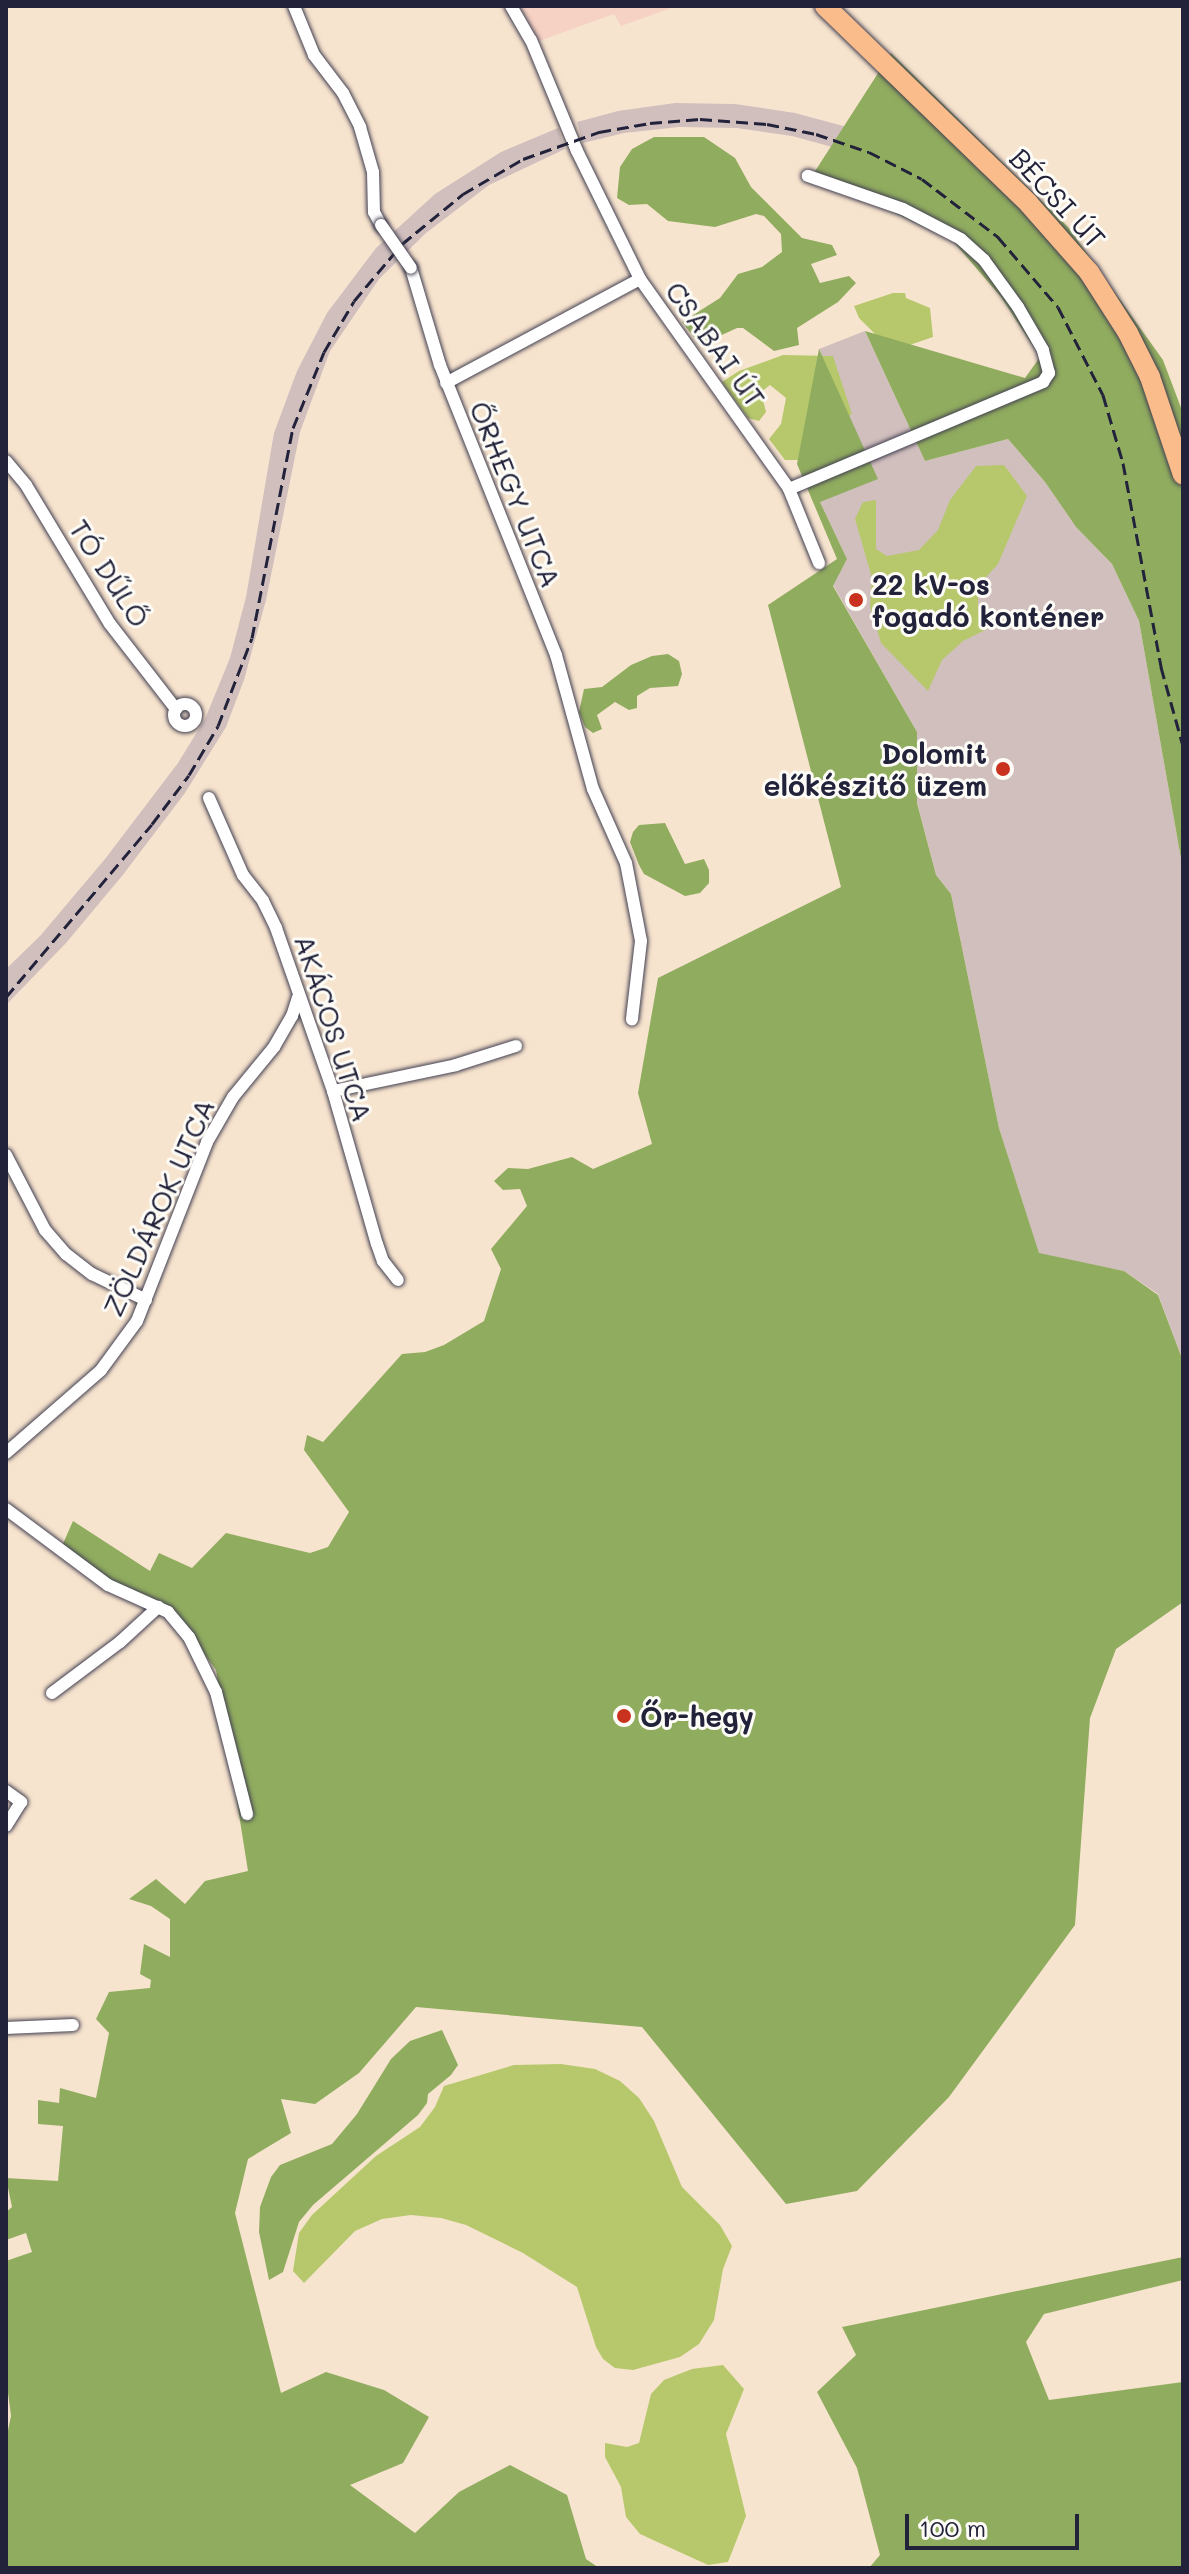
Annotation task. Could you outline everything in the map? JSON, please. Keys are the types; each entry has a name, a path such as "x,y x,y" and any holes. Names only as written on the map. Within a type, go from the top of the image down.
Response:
{"main road":[{"name":"BÉCSI ÚT","path":"825,6 1029,204 1089,272 1128,333 1150,377 1183,475"}],"street":[{"name":"ŐRHEGY UTCA","path":"294,6 314,55 343,93 360,127 373,172 374,212 411,268 446,383 556,655 593,789 626,863 641,941 632,1019"},
{"name":"CSABAI ÚT","path":"511,6 531,40 577,151 640,279 789,489 819,563"},
{"path":"789,489 1043,382 1049,373 1043,350 1018,307 984,260 961,239 876,198 808,176"},
{"path":"446,383 640,279"},
{"name":"TÓ DŰLŐ","path":"6,461 26,485 110,624 176,709"},
{"name":"AKÁCOS UTCA","path":"209,798 243,875 263,901 276,928 333,1091 377,1244 383,1261 398,1280"},
{"name":"ZÖLDÁROK UTCA","path":"6,1453 107,1363 137,1321 207,1142 233,1097 274,1047 292,1016 298,997"},
{"path":"333,1091 456,1065 516,1046"},
{"path":"6,1155 45,1230 66,1254 92,1274 146,1300"},
{"path":"6,1509 108,1585 168,1612 189,1637 209,1670 247,1814"},
{"path":"52,1693 120,1642 158,1607"},
{"path":"6,1791 21,1802 6,1826"},
{"path":"6,2028 73,2025"}],"shaded area":[{"path":"520,6 677,6 621,26 614,14 539,41"},
{"path":"675,103 735,104 795,113 847,127 899,148 958,183 983,204 1031,249 1075,304 1106,362 1123,408 1142,481 1183,691 1183,772 1154,666 1102,417 1069,344 1036,290 994,242 945,202 889,169 843,150 792,136 737,128 679,127 624,133 583,143 577,122 618,111"},
{"path":"558,128 565,149 489,185 426,233 379,279 330,351 300,432 266,600 244,680 226,727 185,793 122,876 66,943 6,1005 6,969 40,936 105,859 178,763 205,719 230,658 246,597 274,433 297,371 327,313 376,248 435,194 501,152"},
{"path":"865,331 925,461 1008,439 1045,482 1076,527 1112,564 1139,621 1183,870 1183,1361 1158,1294 1124,1271 1039,1254 999,1128 951,894 936,875 917,802 917,732 833,585 847,559 820,502 819,349"}],"green space":[{"path":"891,53 1068,227 1163,360 1183,413 1183,870 1139,621 1112,564 1076,527 1045,482 1008,439 925,461 865,331 1025,378 1040,357 1001,297 953,241 878,205 810,179"},
{"path":"654,137 704,137 735,158 751,187 802,238 832,245 837,255 811,264 820,283 849,276 856,283 838,302 797,328 799,345 774,351 743,328 737,328 700,345 682,322 720,298 738,274 762,267 782,252 781,234 764,216 756,214 715,227 668,221 647,204 629,205 617,198 620,167 632,149"},
{"path":"893,293 905,293 906,298 930,308 933,337 892,351 859,318 854,306"},
{"path":"819,349 878,479 820,502 847,559 833,586 917,732 917,803 936,875 951,894 999,1128 1039,1253 1124,1271 1158,1295 1183,1361 1183,1602 1116,1649 1090,1718 1075,1925 949,2097 857,2191 786,2204 642,2027 416,2007 359,2073 315,2104 281,2099 291,2133 248,2159 235,2213 281,2393 326,2372 384,2390 429,2417 403,2463 350,2485 415,2533 459,2492 510,2465 567,2495 586,2559 599,2568 6,2568 6,2440 11,2416 6,2377 6,2261 32,2252 26,2233 6,2240 6,2212 12,2207 6,2178 58,2181 63,2126 38,2124 38,2100 59,2103 60,2088 96,2098 109,2033 96,2019 109,1992 150,1988 151,1980 140,1974 144,1944 170,1957 170,1919 151,1906 129,1899 156,1879 185,1904 205,1881 248,1871 216,1670 171,1608 108,1582 62,1546 73,1521 150,1571 159,1553 192,1568 226,1533 310,1553 328,1547 349,1512 304,1450 307,1435 323,1442 402,1354 425,1352 444,1345 484,1321 501,1269 491,1249 527,1206 520,1189 503,1190 494,1181 508,1168 528,1169 572,1157 593,1169 652,1144 638,1093 658,978 841,887 768,605 837,559 797,464"},
{"path":"783,355 833,356 852,414 830,425 799,460 785,460 769,439 781,424 786,398 770,385 761,392 766,412 759,421 748,418 722,382 739,371"},
{"path":"1004,465 1027,496 998,564 978,586 978,612 989,628 963,641 942,660 928,691 881,643 870,606 872,578 855,519 863,502 876,500 876,549 887,556 919,550 938,530 950,500 976,466"},
{"path":"668,654 679,661 682,674 678,686 650,688 637,696 637,708 629,710 615,702 597,715 602,729 593,733 585,727 579,712 584,689 602,687 631,665 652,656"},
{"path":"665,823 685,864 704,859 709,870 709,883 700,893 685,896 644,874 639,865 630,842 633,832 639,825"},
{"path":"442,2030 458,2065 428,2094 427,2103 418,2115 313,2205 299,2222 283,2272 269,2280 259,2232 260,2207 271,2177 280,2165 332,2144 357,2114 391,2059 410,2041"},
{"path":"561,2064 595,2069 620,2081 639,2098 654,2121 682,2187 720,2225 732,2246 723,2269 714,2320 699,2344 680,2357 633,2370 615,2368 603,2359 596,2347 577,2287 523,2253 466,2225 441,2218 411,2215 382,2219 355,2231 304,2283 293,2271 299,2233 312,2215 376,2156 420,2127 435,2107 444,2086 514,2065"},
{"path":"1183,2257 1183,2280 1044,2314 1026,2342 1049,2400 1183,2382 1183,2568 869,2568 880,2555 857,2468 817,2392 856,2355 842,2327"},
{"path":"723,2365 744,2389 726,2434 746,2516 728,2562 708,2565 640,2534 626,2517 621,2487 605,2457 605,2443 627,2447 639,2443 651,2394 664,2380 692,2369"}],"railway":[{"path":"6,997 152,824 189,775 218,726 252,638 293,428 324,352 354,301 402,244 463,194 523,159 599,132 650,123 700,119 767,124 816,134 869,152 922,179 998,237 1058,307 1103,395 1123,463 1161,667 1183,746"}],"place":[{"name":"22 kV-os fogadó konténer","path":"856,600"},
{"name":"Dolomit előkészitő üzem","path":"1003,769"},
{"name":"Őr-hegy","path":"624,1716"}]}
